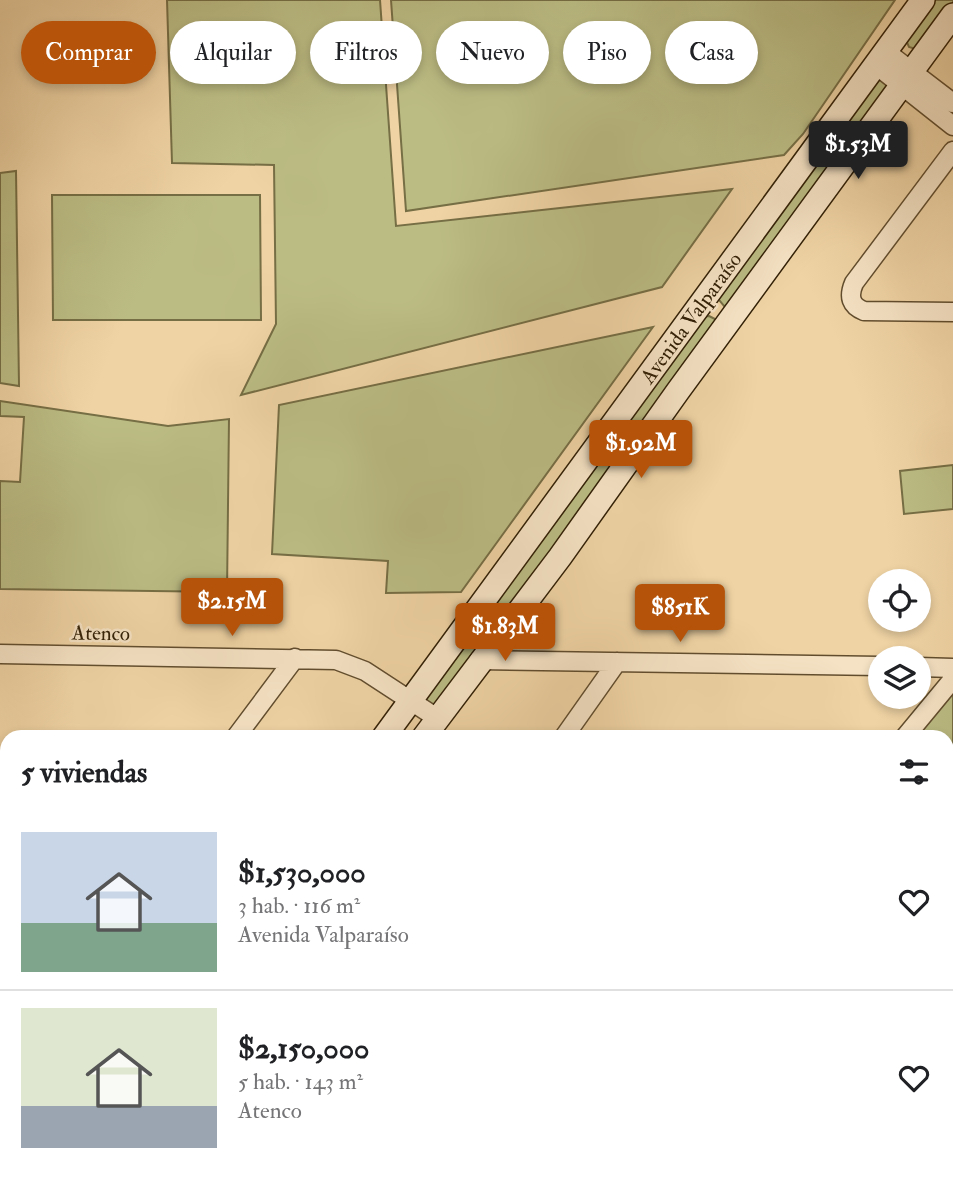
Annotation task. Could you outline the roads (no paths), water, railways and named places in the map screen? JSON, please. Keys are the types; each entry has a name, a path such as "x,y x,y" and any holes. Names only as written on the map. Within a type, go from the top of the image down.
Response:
{"main road":[{"name":"Avenida Valparaíso","path":"389,730 923,0"},
{"name":"Avenida Valparaíso","path":"429,730 479,660 554,566 677,391 953,15"}],"street":[{"path":"881,58 907,77 953,103"},
{"path":"907,77 953,126"},
{"path":"953,151 854,284 851,300 855,307 864,312 953,312"},
{"name":"Atenco","path":"0,654 336,660 365,671 437,718"},
{"path":"241,730 295,658"},
{"path":"479,660 868,666"},
{"path":"569,730 617,662"},
{"path":"931,667 953,668"},
{"path":"911,730 953,679"}]}
